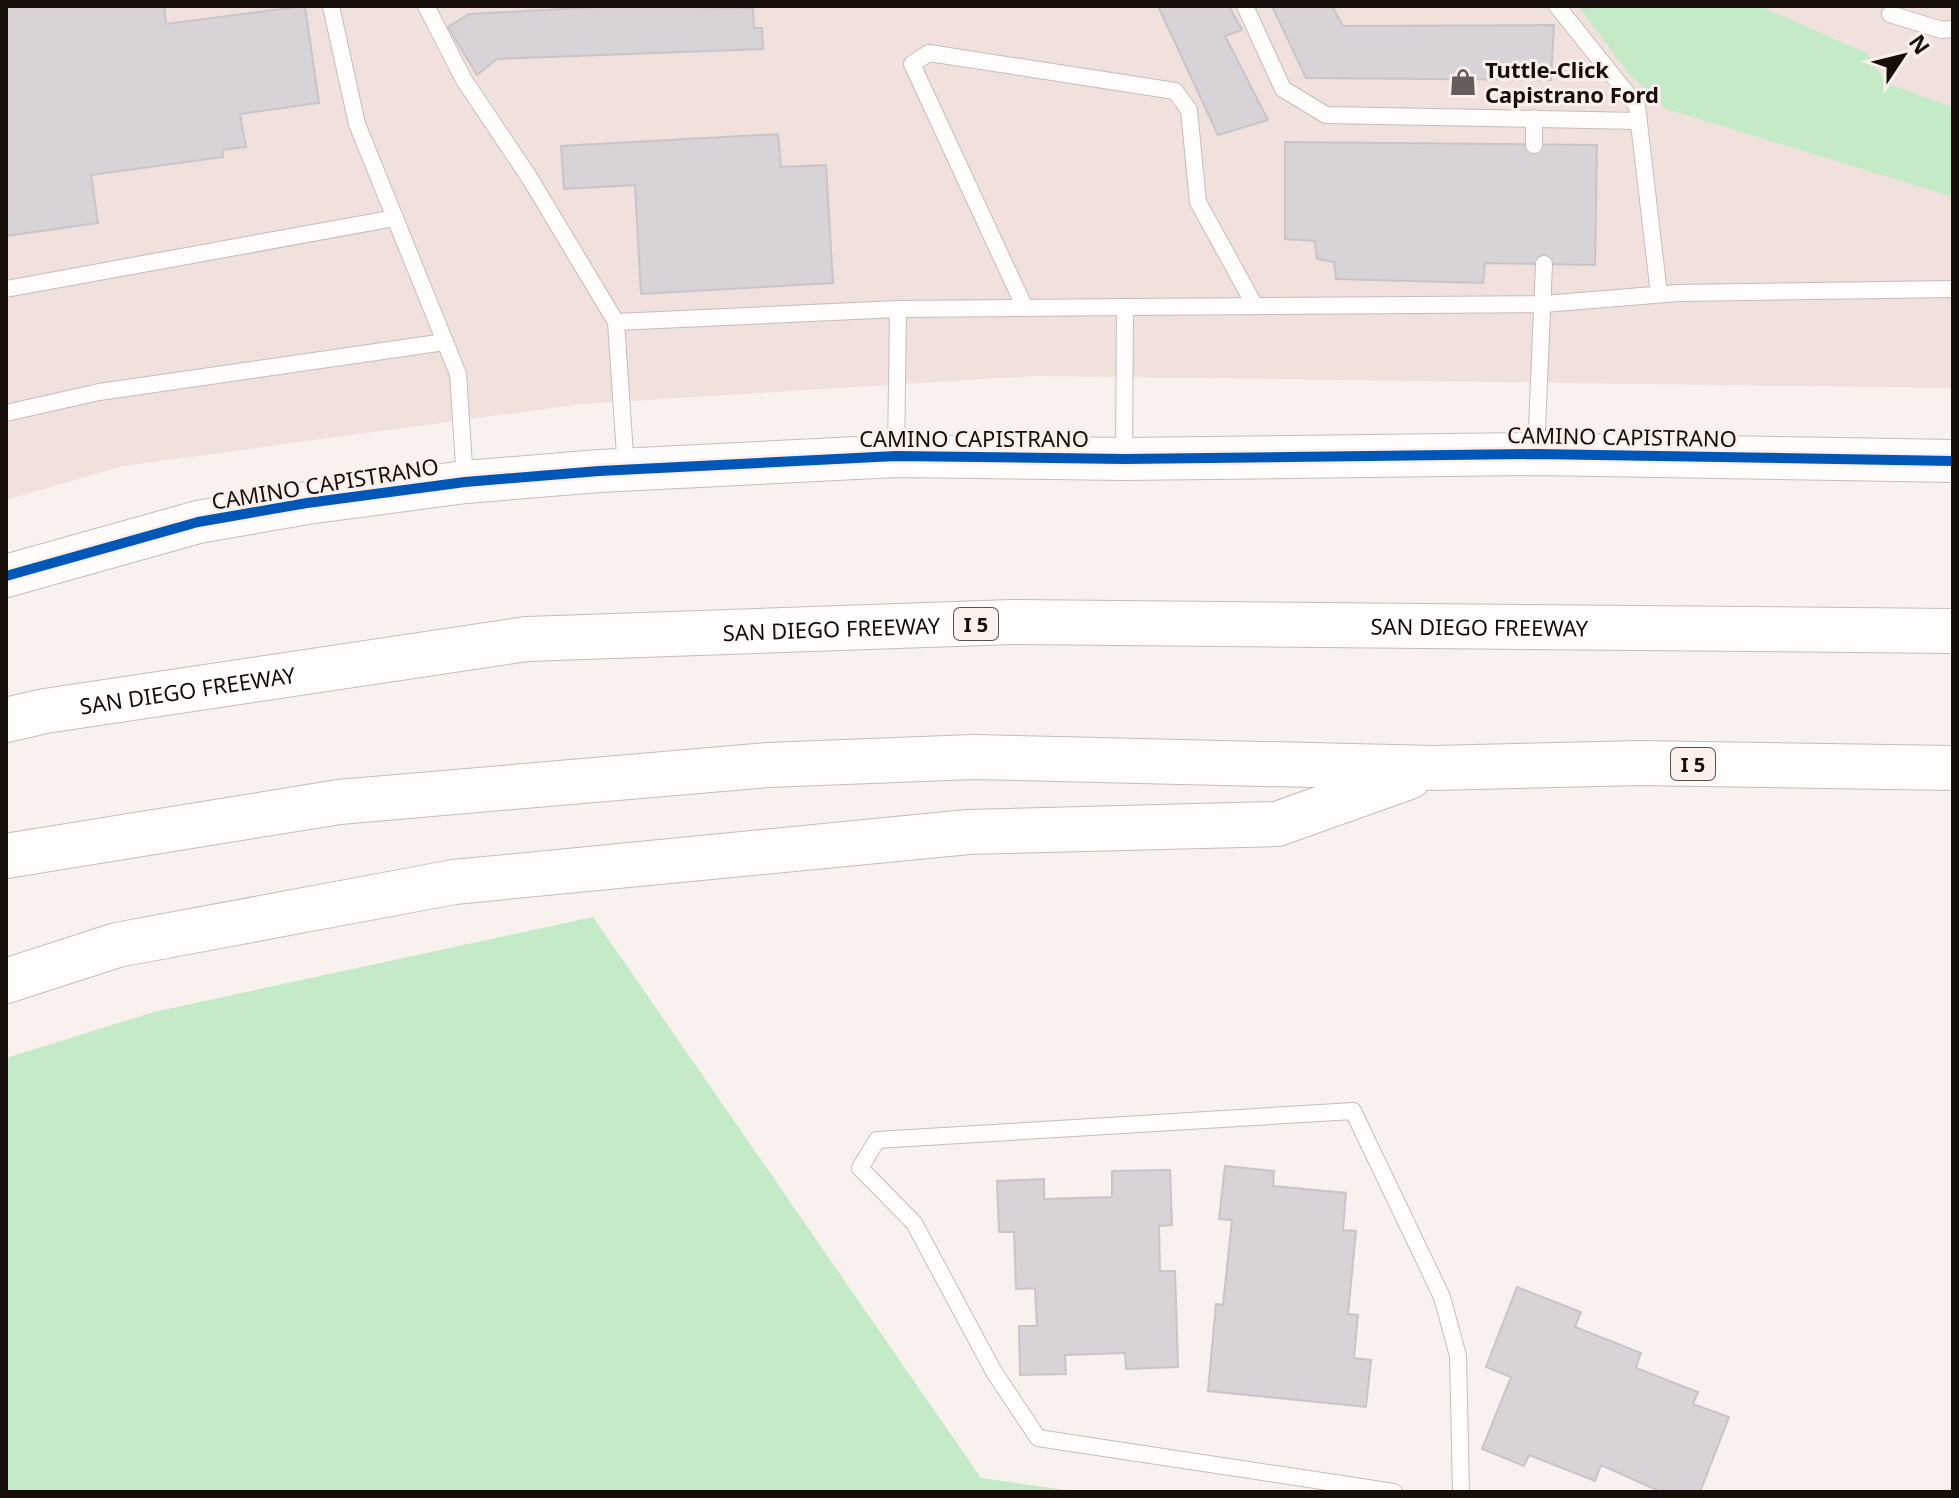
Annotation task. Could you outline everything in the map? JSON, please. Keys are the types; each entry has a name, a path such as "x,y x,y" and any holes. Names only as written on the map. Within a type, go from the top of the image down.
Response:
{"highway":[{"name":"SAN DIEGO FREEWAY","path":"6,720 60,708 527,639 1012,622 1953,631"},
{"name":"I 5","path":"6,856 339,802 768,765 973,757 1434,768 1640,763 1953,768"},
{"path":"6,981 117,945 454,882 968,832 1277,824 1434,768"}],"main road":[{"name":"CAMINO CAPISTRANO","path":"6,576 198,522 307,503 465,482 626,470 896,456 1124,459 1536,454 1953,461"}],"lane":[{"path":"331,6 357,124 458,374 465,482"},
{"path":"426,6 464,80 529,177 616,322 626,470"},
{"path":"1245,6 1283,89 1326,115 1639,121"},
{"path":"1557,6 1637,106 1659,294"},
{"path":"1890,14 1942,30 1953,29"},
{"path":"1025,308 912,64 929,53 1175,91 1189,110 1198,202 1255,306"},
{"path":"1534,118 1534,145"},
{"path":"6,289 395,218"},
{"path":"1536,454 1544,264"},
{"path":"616,322 898,309 1544,304 1659,294 1953,289"},
{"path":"1124,459 1125,307"},
{"path":"896,456 898,309"},
{"path":"6,413 99,392 445,342"},
{"path":"1394,1492 1038,1438 994,1372 914,1223 860,1168 877,1140 1353,1111 1442,1297 1458,1356 1461,1492"}],"shaded area":[{"path":"6,6 1578,6 1628,73 1666,109 1953,197 1953,388 1036,376 581,404 123,466 6,500"},
{"path":"1760,6 1953,6 1953,107 1886,83 1867,53"}],"green space":[{"path":"1578,6 1760,6 1867,53 1886,83 1953,107 1953,197 1666,109 1628,73"},
{"path":"593,917 981,1478 1079,1492 6,1492 6,1058 154,1012"}],"building":[{"path":"6,6 164,6 166,24 305,6 319,103 240,114 246,147 222,150 223,157 91,175 98,223 6,236"},
{"path":"617,6 753,8 754,28 762,28 763,49 497,59 477,75 448,27 469,14"},
{"path":"1158,6 1229,6 1242,30 1225,36 1268,120 1218,135"},
{"path":"1272,6 1332,6 1343,26 1554,25 1551,80 1306,78"},
{"path":"778,134 781,167 826,165 833,283 641,294 635,185 564,189 561,146"},
{"path":"1285,142 1597,145 1595,265 1485,263 1483,283 1336,279 1334,262 1317,259 1315,241 1285,239"},
{"path":"1225,1166 1274,1171 1273,1186 1346,1193 1343,1230 1356,1231 1348,1314 1358,1315 1354,1358 1371,1360 1366,1407 1208,1391 1216,1304 1223,1305 1232,1220 1219,1219"},
{"path":"1170,1170 1172,1225 1159,1226 1160,1271 1175,1271 1178,1367 1126,1369 1125,1353 1065,1355 1066,1374 1020,1375 1019,1326 1037,1326 1035,1288 1016,1289 1014,1232 999,1232 997,1181 1044,1179 1044,1199 1112,1197 1112,1171"},
{"path":"1517,1287 1581,1312 1575,1327 1641,1353 1636,1368 1698,1392 1693,1404 1729,1417 1700,1492 1661,1492 1601,1465 1595,1481 1529,1455 1524,1466 1482,1449 1511,1377 1486,1367"}],"cycle path":[{"path":"6,576 198,522 307,503 465,482 599,471 896,456 1124,459 1536,454 1953,461"}],"place":[{"name":"Tuttle-Click Capistrano Ford","path":"1463,82"}]}
